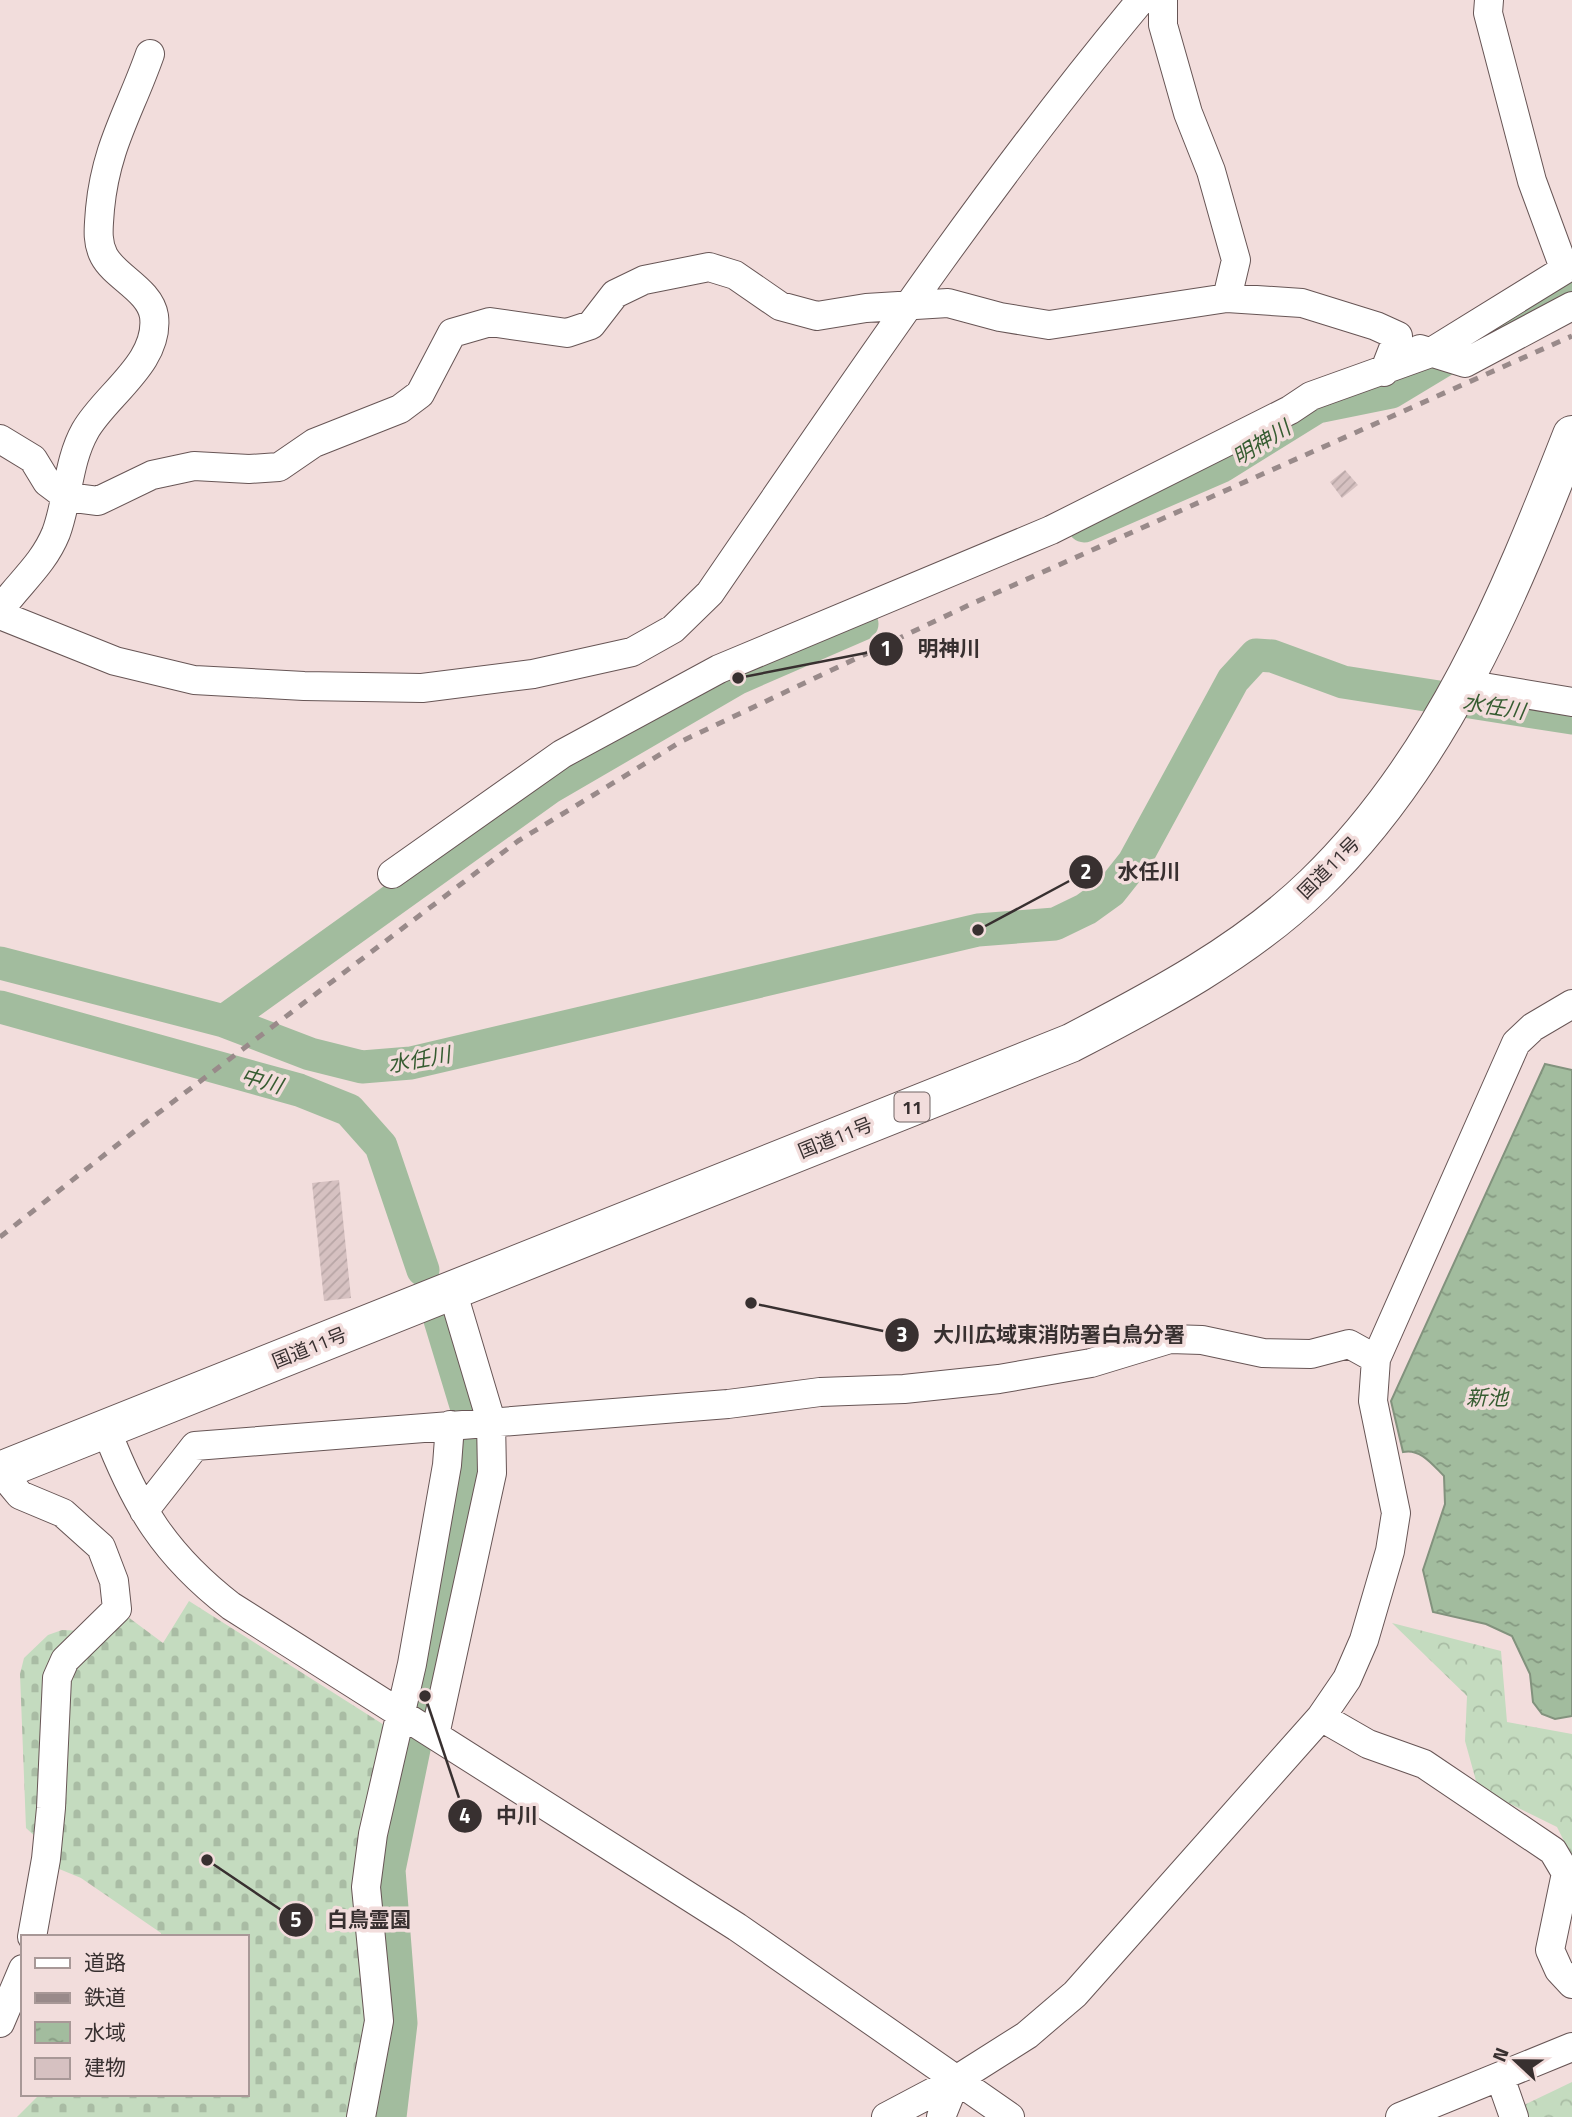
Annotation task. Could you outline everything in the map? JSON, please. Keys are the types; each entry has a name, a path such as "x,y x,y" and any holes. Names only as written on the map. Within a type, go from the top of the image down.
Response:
{"highway":[{"name":"国道11号","path":"0,1471 1071,1044 1216,963 1313,886 1367,828 1431,743 1465,684 1499,613 1572,437"}],"street":[{"path":"150,54 135,97 116,133 104,173 99,245 109,266 141,293 154,314 151,344 85,431 67,497 41,564 0,612 115,660 194,680 422,688 533,674 632,652 673,629 710,593 907,306 1063,93 1141,0"},
{"path":"1163,0 1163,25 1170,50 1188,113 1211,171 1236,260 1227,298"},
{"path":"392,874 562,754 719,669 1051,530 1290,410 1311,396 1428,354 1568,266 1532,181 1488,13 1489,0"},
{"path":"0,439 33,459 47,482 67,497 98,501 152,475 194,466 249,469 279,467 314,443 400,409 420,394 452,333 490,322 567,333 591,325 615,294 644,280 709,267 735,275 780,306 817,316 948,303 1000,317 1049,325 1227,298 1302,303 1376,326 1428,354 1465,363 1572,306"},
{"path":"1384,372 1398,336"},
{"path":"1465,684 1572,702"},
{"path":"886,2117 956,2080 1027,2035 1075,1994 1321,1717 1347,1679 1364,1640 1390,1551 1396,1513 1373,1401 1376,1359 1516,1043 1533,1027 1572,1004"},
{"path":"435,1735 492,1473 487,1421 452,1290"},
{"path":"144,1511 195,1446 728,1404 820,1392 904,1389 999,1379 1091,1363 1170,1339 1202,1340 1263,1353 1311,1354 1349,1344 1376,1359"},
{"path":"361,2117 379,2021 366,1887 373,1834 400,1713 445,1479 450,1425"},
{"path":"106,1429 144,1511 165,1545 195,1578 231,1606 737,1927 1010,2117"},
{"path":"0,1471 20,1495 63,1513 101,1547 114,1581 117,1609 65,1660 57,1678 51,1808 32,1935"},
{"path":"1321,1717 1368,1744 1424,1764 1553,1851 1566,1874 1550,1950 1559,1970 1572,1984"},
{"path":"0,2024 21,1974"},
{"path":"1400,2117 1572,2047"},
{"path":"1500,2077 1514,2117"},
{"path":"941,2117 956,2080"}],"green space":[{"path":"189,1601 392,1730 371,1812 376,2005 356,2117 17,2117 38,2096 248,2096 248,1935 161,1935 81,1878 52,1866 54,1854 26,1828 20,1674 24,1658 48,1635 62,1630 86,1631 128,1617 163,1643"},
{"path":"1392,1623 1501,1651 1507,1722 1572,1734 1572,1857 1557,1827 1478,1788 1465,1741 1467,1696"},
{"path":"1572,2082 1572,2117 1499,2117"}],"water":[{"name":"新池","path":"1545,1064 1572,1070 1572,1716 1555,1719 1542,1714 1533,1702 1530,1674 1512,1636 1486,1624 1433,1612 1423,1570 1445,1504 1444,1476 1415,1452 1403,1452 1391,1401"}],"building":[{"path":"1345,470 1358,485 1342,498 1330,482"},
{"path":"339,1180 351,1298 324,1301 312,1183"}],"waterway":[{"name":"明神川","path":"1084,526 1222,466 1317,407 1391,392 1572,283"},
{"name":"明神川","path":"224,1021 549,788 738,678 862,624"},
{"name":"水任川","path":"0,963 224,1021 310,1054 362,1067 411,1063 978,930 1055,924 1086,909 1111,891 1134,862 1233,680 1256,655 1272,656 1343,682 1572,718"},
{"name":"中川","path":"0,1007 299,1090 349,1110 381,1146 423,1270"},
{"name":"中川","path":"390,2117 401,2023 389,1870 425,1696 447,1559 473,1461 467,1409 440,1320"}],"railway":[{"path":"0,1237 145,1123 518,841 682,741 969,605 1572,336"}],"place":[{"name":"明神川","path":"738,678"},
{"name":"水任川","path":"978,930"},
{"name":"大川広域東消防署白鳥分署","path":"751,1303"},
{"name":"中川","path":"425,1696"},
{"name":"白鳥霊園","path":"207,1860"}]}
